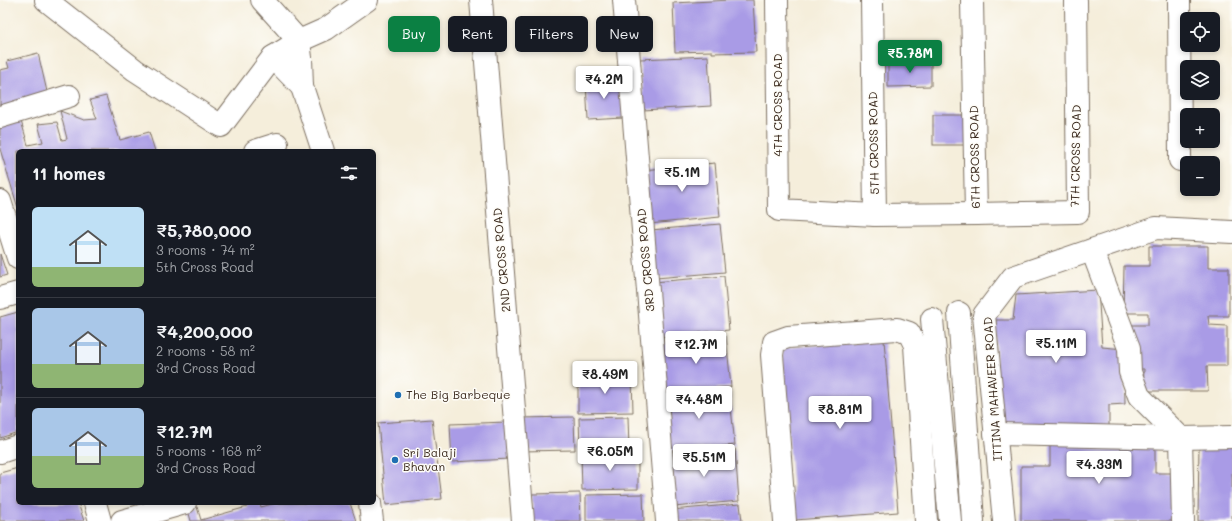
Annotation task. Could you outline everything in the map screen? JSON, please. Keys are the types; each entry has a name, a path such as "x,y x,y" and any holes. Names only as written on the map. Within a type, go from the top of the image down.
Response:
{"street":[{"path":"46,0 135,70 221,126 274,57 299,41 326,29 367,0"},
{"path":"262,0 299,41 302,87 322,149"},
{"name":"2ND CROSS ROAD","path":"481,0 523,521"},
{"name":"3RD CROSS ROAD","path":"624,0 667,521"},
{"name":"4TH CROSS ROAD","path":"777,0 778,210"},
{"name":"5TH CROSS ROAD","path":"872,0 876,215"},
{"name":"6TH CROSS ROAD","path":"778,210 876,215 976,214 972,0"},
{"name":"7TH CROSS ROAD","path":"976,214 1078,212 1076,0"},
{"path":"1179,0 1180,160"},
{"path":"274,57 302,87"},
{"path":"0,116 69,96"},
{"path":"261,149 277,144"},
{"path":"0,200 13,228 16,246"},
{"name":"ITTINA MAHAVEER ROAD","path":"1004,521 984,315 1013,277 1156,228 1232,232"},
{"path":"1092,250 1129,348 1130,372 1139,396 1181,438 1183,521"},
{"path":"0,298 16,294"},
{"path":"959,313 973,521"},
{"path":"932,319 950,521"},
{"path":"785,521 772,355 774,342 788,337 897,329 909,333 915,345 926,521"},
{"path":"995,434 1181,438 1232,436"},
{"path":"0,452 16,447"},
{"path":"96,505 100,521"},
{"path":"122,521 178,505"},
{"path":"370,505 372,521"}],"building":[{"path":"753,0 756,52 675,52 673,3"},
{"path":"38,53 48,96 0,108 0,70 9,68 7,61"},
{"path":"708,56 711,106 643,110 640,59"},
{"path":"931,60 931,86 888,87 888,61"},
{"path":"621,81 623,118 588,120 586,82"},
{"path":"106,96 120,140 149,132 154,149 16,149 16,201 0,149 0,126 21,121 28,145 43,142 38,124 57,122 62,140 67,139 60,111 84,120 97,119 90,100"},
{"path":"933,115 971,115 971,145 933,145"},
{"path":"715,163 720,217 649,224 643,170"},
{"path":"720,224 725,272 656,278 651,230"},
{"path":"1149,246 1208,246 1208,268 1229,268 1229,316 1208,316 1209,325 1227,326 1227,366 1207,366 1208,391 1143,391 1144,369 1131,369 1131,325 1148,325 1148,313 1123,313 1124,266 1149,266"},
{"path":"0,254 7,275 0,277"},
{"path":"724,276 729,330 660,337 654,282"},
{"path":"1098,290 1102,347 1124,349 1125,404 1109,405 1109,427 996,428 996,320 1013,320 1016,295"},
{"path":"16,313 16,433 0,438 0,317"},
{"path":"726,336 731,387 666,393 661,343"},
{"path":"884,340 898,512 795,520 782,348"},
{"path":"632,376 633,412 578,413 578,377"},
{"path":"729,389 735,445 668,452 663,395"},
{"path":"574,417 575,450 521,451 520,418"},
{"path":"628,417 629,449 580,450 579,418"},
{"path":"432,419 442,499 386,505 378,423"},
{"path":"508,422 510,459 452,462 450,424"},
{"path":"1199,441 1232,442 1232,521 1198,521"},
{"path":"1050,442 1155,442 1155,473 1178,473 1179,521 1021,521 1021,466 1050,466"},
{"path":"735,449 739,501 674,507 670,455"},
{"path":"638,453 638,489 582,490 581,455"},
{"path":"16,469 16,505 79,505 84,521 0,521 0,473"},
{"path":"580,493 581,521 533,521 532,494"},
{"path":"643,494 644,521 586,521 586,495"},
{"path":"740,504 742,521 673,521 671,510"},
{"path":"246,505 260,505 261,507 268,505 351,505 356,521 191,521 188,510 197,507 201,520 247,507"}],"place":[{"name":"The Big Barbeque","path":"398,395"},
{"name":"Sri Balaji Bhavan","path":"395,460"}]}
